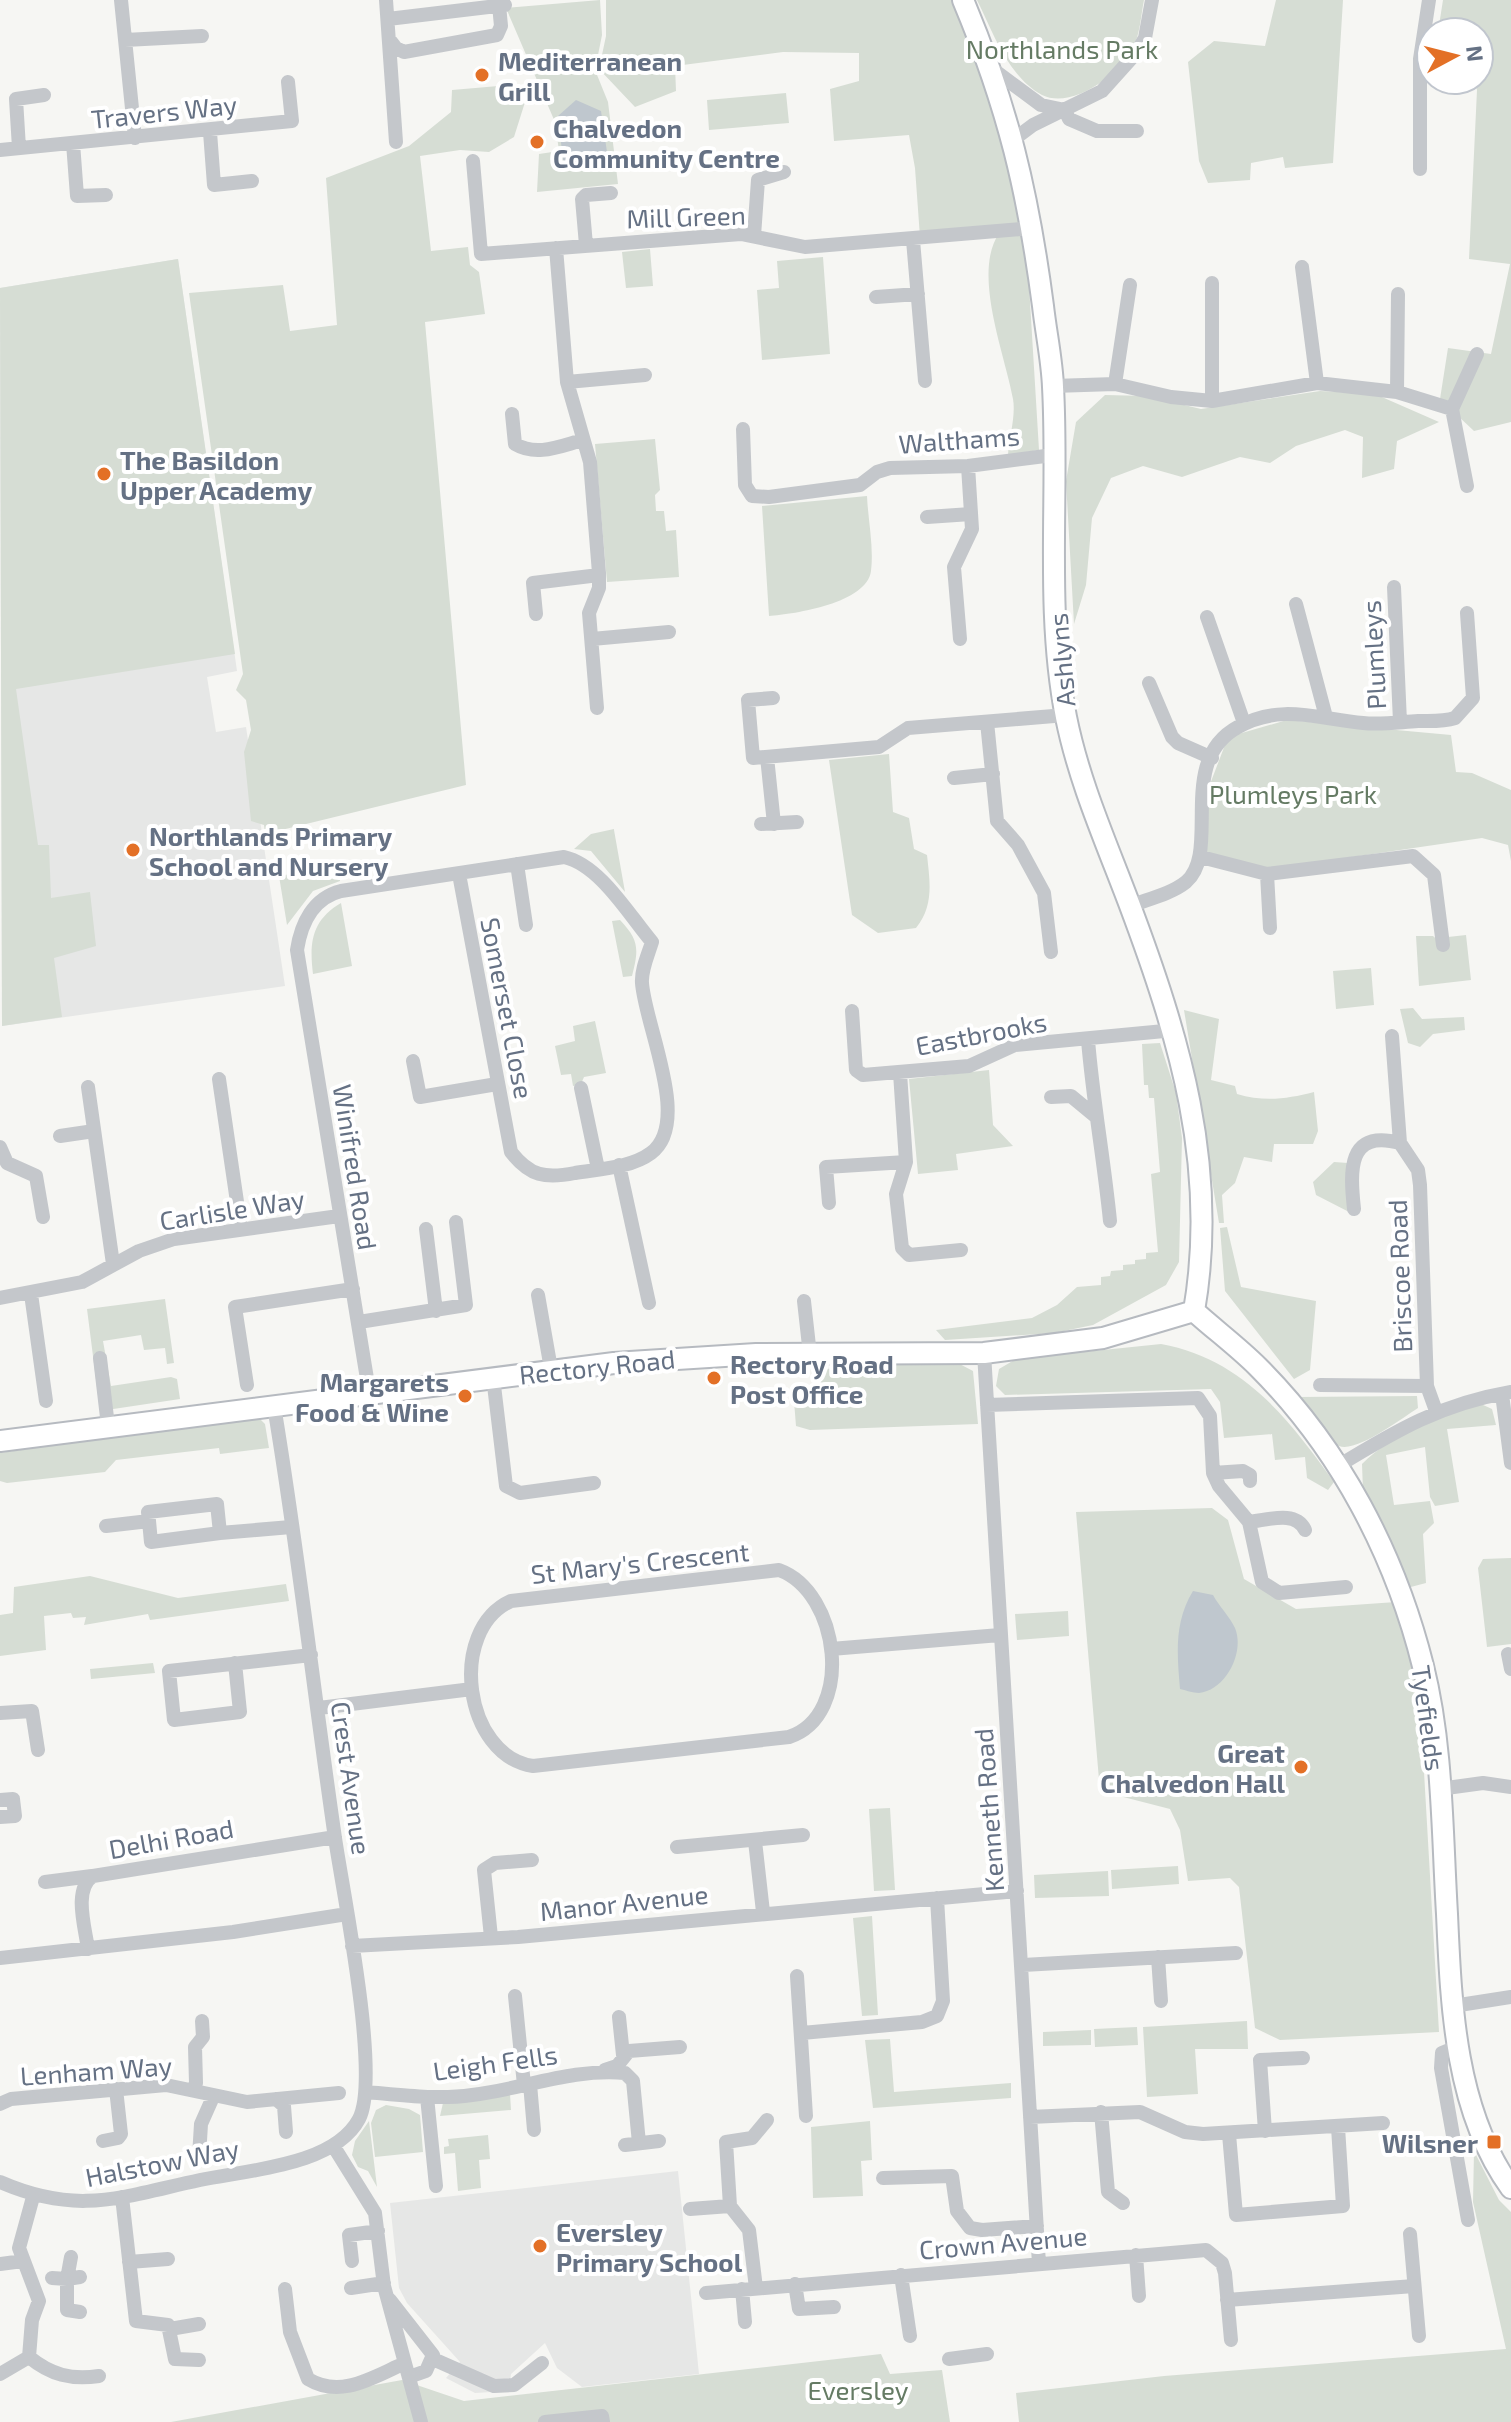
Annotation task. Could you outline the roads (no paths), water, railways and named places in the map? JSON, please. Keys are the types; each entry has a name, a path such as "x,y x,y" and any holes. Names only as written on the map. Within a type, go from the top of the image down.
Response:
{"street":[{"path":"121,0 135,138"},
{"path":"386,0 396,142"},
{"name":"Ashlyns","path":"963,0 991,68 1013,140 1033,228 1053,386 1057,649 1066,715 1083,781 1175,1030 1189,1093 1200,1186 1199,1284 1194,1311"},
{"path":"1013,140 1102,91 1137,52 1145,38 1152,0"},
{"path":"1420,169 1420,59 1429,0"},
{"path":"388,19 479,4 502,5 501,26 497,35 404,52 389,39"},
{"path":"125,40 202,36"},
{"path":"991,68 1041,105 1065,110"},
{"name":"Travers Way","path":"0,150 210,132 292,121 288,82"},
{"path":"19,148 16,99 44,95"},
{"path":"1065,110 1069,119 1097,131 1137,131"},
{"path":"210,132 214,185 252,181"},
{"path":"73,143 77,196 106,195"},
{"name":"Mill Green","path":"473,161 481,254 754,236 805,247 1033,228"},
{"path":"754,236 758,180 784,172"},
{"path":"586,245 582,199 586,195 611,193"},
{"path":"913,240 925,381"},
{"path":"556,248 567,382 590,462 599,575 599,588 589,610 597,708"},
{"path":"1302,267 1317,383"},
{"path":"1212,283 1212,401"},
{"path":"1115,384 1130,285"},
{"path":"876,297 918,294"},
{"path":"1397,392 1398,294"},
{"path":"1467,486 1452,409 1477,354"},
{"path":"567,382 645,375"},
{"path":"1053,386 1115,384 1171,397 1212,401 1317,383 1397,392 1452,409"},
{"path":"512,414 515,444 525,450 542,451 583,440"},
{"name":"Walthams","path":"743,429 745,485 752,496 769,497 860,485 890,468 968,466 1053,455"},
{"path":"960,639 954,567 972,529 968,466"},
{"path":"927,517 971,514"},
{"path":"536,614 533,583 599,575"},
{"name":"Plumleys","path":"1394,587 1400,722"},
{"name":"Plumleys","path":"1296,604 1326,717"},
{"name":"Plumleys","path":"1244,723 1276,713 1362,723 1451,720 1473,698 1467,613"},
{"path":"1130,906 1187,881 1201,857 1200,791 1212,758 1225,735 1244,723 1207,617"},
{"path":"592,639 669,632"},
{"path":"1149,683 1172,737 1178,743 1212,758"},
{"path":"773,698 748,700 753,758 879,747 908,728 1066,715"},
{"path":"987,722 997,821 1018,845 1044,893 1051,952"},
{"path":"767,757 768,824 797,822"},
{"path":"954,778 993,774"},
{"path":"1201,857 1267,874 1413,856 1434,875 1443,945"},
{"path":"459,874 564,857 573,859 596,877 652,942 641,981 668,1104 669,1128 660,1146 650,1154 598,1169 581,1088"},
{"path":"517,864 526,925"},
{"name":"Winifred Road","path":"369,1391 297,950 307,917 333,893 459,874"},
{"name":"Somerset Close","path":"459,874 511,1152 525,1170 537,1176 557,1177 598,1169"},
{"path":"1267,874 1270,928"},
{"name":"Eastbrooks","path":"852,1011 859,1074 900,1073 975,1064 1015,1045 1175,1030"},
{"name":"Briscoe Road","path":"1392,1036 1400,1143 1418,1170 1420,1185 1427,1386 1436,1411"},
{"path":"1088,1040 1094,1115 1101,1131 1110,1221"},
{"path":"413,1061 420,1097 497,1084"},
{"path":"900,1073 906,1162 896,1194 902,1248 909,1255 961,1250"},
{"path":"219,1079 241,1229"},
{"path":"88,1087 113,1264"},
{"path":"1051,1097 1071,1096 1094,1115"},
{"path":"60,1136 94,1131"},
{"name":"Briscoe Road","path":"1354,1209 1351,1173 1357,1152 1368,1142 1384,1139 1400,1143"},
{"path":"0,1147 7,1163 36,1176 43,1217"},
{"path":"829,1203 826,1167 906,1162"},
{"path":"619,1165 649,1303"},
{"name":"Carlisle Way","path":"0,1298 82,1282 113,1264 174,1239 339,1216"},
{"path":"359,1322 466,1305 456,1222"},
{"path":"426,1229 436,1311"},
{"path":"247,1385 235,1307 353,1289"},
{"path":"31,1294 46,1401"},
{"path":"538,1295 551,1369"},
{"path":"804,1301 810,1355"},
{"name":"Rectory Road","path":"0,1441 369,1391 551,1369 685,1357 984,1353 1103,1338 1194,1311"},
{"name":"Tyefields","path":"1194,1311 1258,1367 1317,1436 1338,1466 1379,1540 1407,1611 1424,1668 1439,1789 1453,2006 1459,2046 1483,2134 1511,2188"},
{"name":"Kenneth Road","path":"984,1353 1039,2264"},
{"path":"100,1358 108,1426"},
{"path":"493,1377 506,1486 510,1491 520,1493 594,1483"},
{"path":"1320,1385 1427,1386"},
{"path":"1338,1466 1399,1428 1436,1411 1506,1393 1511,1463"},
{"path":"987,1405 1190,1396 1205,1404 1210,1416 1213,1473 1219,1486 1249,1522 1258,1575 1272,1591 1279,1593 1346,1587"},
{"name":"Crest Avenue","path":"274,1406 352,1946 366,2092 358,2119 334,2147"},
{"path":"1213,1473 1243,1471 1250,1475 1250,1481"},
{"path":"220,1533 217,1504 148,1512 151,1542 291,1527"},
{"path":"1249,1522 1293,1517 1301,1522 1305,1530"},
{"path":"106,1526 149,1521"},
{"name":"St Mary's Crescent","path":"779,1570 803,1583 815,1598 831,1649 824,1705 816,1721 798,1734 548,1765 517,1763 496,1748 482,1724 472,1689 473,1653 480,1630 491,1613 511,1601 779,1570"},
{"path":"831,1649 1000,1635"},
{"path":"1508,1654 1511,1669"},
{"path":"235,1663 240,1712 174,1720 169,1671 235,1663 311,1655"},
{"path":"319,1708 472,1689"},
{"path":"0,1713 32,1711 38,1750"},
{"path":"1439,1789 1483,1783 1511,1787"},
{"path":"0,1800 13,1799 15,1816 0,1817"},
{"name":"Manor Avenue","path":"677,1847 803,1835"},
{"name":"Delhi Road","path":"88,1949 81,1892 85,1881 93,1876 335,1837"},
{"path":"755,1841 763,1912"},
{"name":"Manor Avenue","path":"491,1937 484,1870 495,1863 532,1860"},
{"path":"45,1882 93,1876"},
{"name":"Manor Avenue","path":"352,1946 491,1937 1017,1891"},
{"path":"802,2033 922,2022 937,2016 943,2001 937,1898"},
{"path":"0,1958 347,1914"},
{"path":"1023,1965 1236,1953"},
{"path":"1158,1957 1161,2001"},
{"path":"797,1976 806,2116"},
{"path":"515,1996 534,2130"},
{"path":"1453,2006 1511,1997"},
{"path":"602,2071 617,2066 623,2055 619,2017"},
{"path":"193,2090 197,2068 195,2047 203,2037 202,2021"},
{"path":"1459,2046 1442,2053 1441,2068 1468,2220"},
{"path":"623,2055 680,2047"},
{"path":"1265,2131 1260,2060 1303,2058"},
{"name":"Leigh Fells","path":"366,2092 427,2097 470,2096 602,2071 630,2076 632,2144 659,2141"},
{"name":"Lenham Way","path":"0,2104 11,2099 166,2085 247,2102 339,2093"},
{"path":"103,2141 118,2138 121,2134 116,2089"},
{"path":"199,2157 201,2124 213,2097"},
{"path":"427,2097 436,2186"},
{"path":"276,2099 284,2106 286,2132"},
{"path":"1101,2112 1108,2192 1123,2203"},
{"path":"1030,2117 1140,2112 1185,2132 1229,2134 1383,2123"},
{"path":"745,2322 749,2288 749,2230 730,2206 726,2142 752,2138 767,2120"},
{"path":"1229,2134 1236,2215 1343,2206 1338,2127"},
{"path":"334,2147 367,2197 378,2231 386,2290 421,2422"},
{"name":"Halstow Way","path":"0,2182 33,2197 62,2203 122,2197 295,2160 334,2147"},
{"path":"883,2178 952,2176 957,2211 970,2228 1037,2226"},
{"path":"29,2357 32,2320 39,2301 23,2261 20,2238 33,2197"},
{"path":"122,2197 136,2321 168,2325 175,2359 199,2360"},
{"path":"690,2209 730,2206"},
{"path":"352,2261 349,2235 378,2231"},
{"path":"1410,2234 1419,2336"},
{"name":"Crown Avenue","path":"706,2293 1206,2250 1222,2263 1231,2340"},
{"path":"1136,2255 1139,2296"},
{"path":"71,2257 66,2278 67,2310 80,2312"},
{"path":"129,2262 168,2259"},
{"path":"0,2264 23,2261"},
{"path":"901,2275 910,2336"},
{"path":"795,2284 799,2309 834,2307"},
{"path":"1227,2300 1414,2286"},
{"path":"285,2289 290,2332 301,2369 318,2385 346,2388 407,2370 426,2371 433,2359 431,2350 386,2290 351,2288"},
{"path":"39,2301 65,2297"},
{"path":"170,2329 199,2324"},
{"path":"949,2359 987,2354"},
{"path":"0,2374 29,2357"},
{"path":"29,2357 52,2372 75,2379 99,2376"},
{"path":"433,2359 494,2386 514,2385 542,2363"},
{"path":"545,2422 602,2416 603,2422"}],"place":[{"name":"Mediterranean Grill","path":"482,75"},
{"name":"Chalvedon Community Centre","path":"537,142"},
{"name":"The Basildon Upper Academy","path":"104,474"},
{"name":"Northlands Primary School and Nursery","path":"133,850"},
{"name":"Rectory Road Post Office","path":"714,1378"},
{"name":"Margarets Food & Wine","path":"465,1396"},
{"name":"Great Chalvedon Hall","path":"1301,1767"},
{"name":"Wilsner","path":"1494,2142"},
{"name":"Eversley Primary School","path":"540,2246"}],"park label":[{"name":"Northlands Park","path":"1062,48"},
{"name":"Plumleys Park","path":"1293,793"},
{"name":"Eversley","path":"858,2389"}]}
